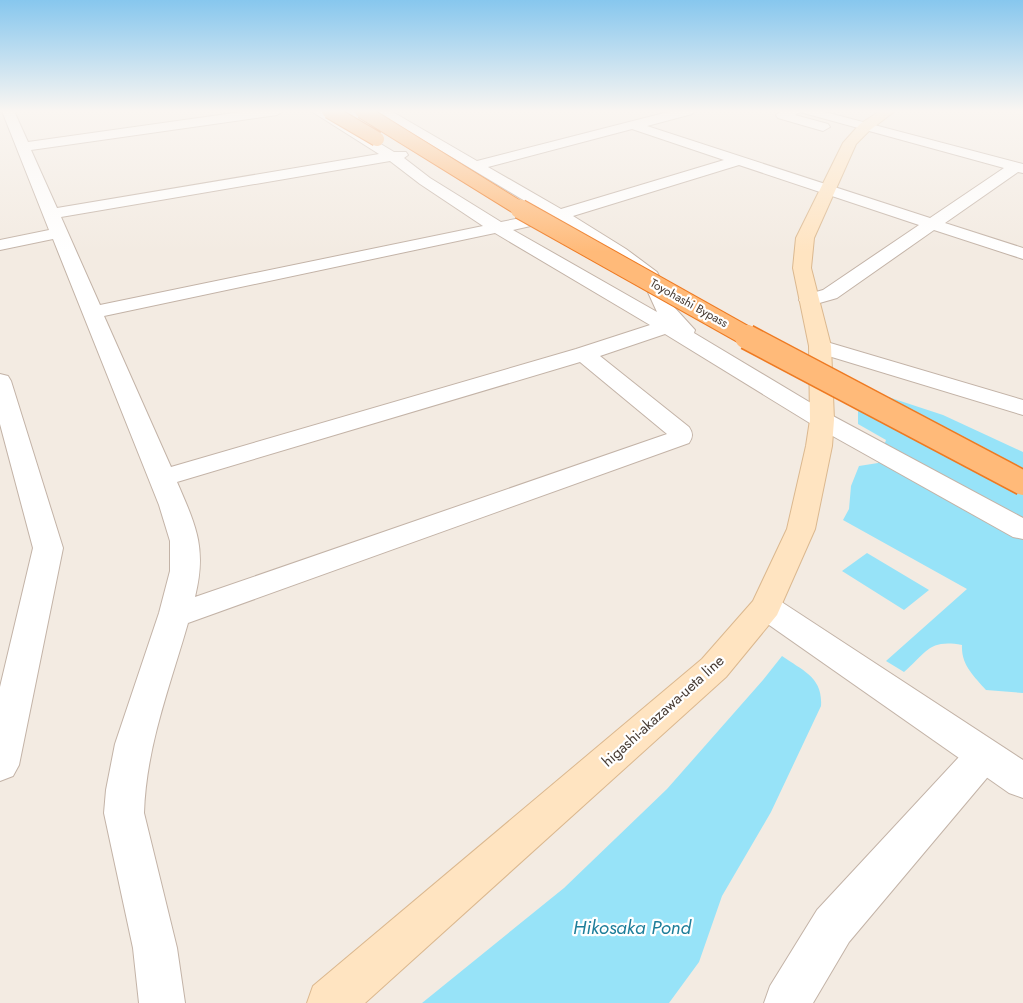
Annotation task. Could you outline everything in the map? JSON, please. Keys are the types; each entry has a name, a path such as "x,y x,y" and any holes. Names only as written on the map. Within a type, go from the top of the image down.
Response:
{"highway":[{"path":"417,158 507,201"},
{"name":"Toyohashi Bypass","path":"433,158 781,354 1023,482"}],"main road":[{"name":"higashi-akazawa-ueta line","path":"330,1003 714,668 766,607 801,530 822,420 820,346 802,268 805,238 843,158"}],"street":[{"path":"27,158 162,478 184,535 185,567 174,616 128,764 124,790 124,813 156,948 162,1003"},
{"path":"50,214 382,158"},
{"path":"395,158 425,181 498,228 715,354 822,420 1023,530"},
{"path":"461,158 603,241 650,276 665,309 692,338 715,354"},
{"path":"475,166 506,158"},
{"path":"733,158 1023,254"},
{"path":"985,158 1021,168"},
{"path":"92,313 559,215 740,160"},
{"path":"809,300 830,294 931,224 1021,168"},
{"path":"0,245 59,233"},
{"path":"162,478 584,354 666,326"},
{"path":"820,346 1023,408"},
{"path":"174,616 680,438 680,432 584,354"},
{"path":"0,381 48,548 0,765"},
{"path":"766,607 1023,782"},
{"path":"788,1003 833,926 984,755"}],"water":[{"path":"876,393 943,415 1023,452 1023,693 986,690 966,664 962,645 942,644 935,646 924,653 904,672 886,661 967,589 843,520 849,509 851,486 859,466 878,463 886,440 858,424 858,397"},
{"path":"867,553 929,590 904,610 842,571"},
{"name":"Hikosaka Pond","path":"782,656 815,681 821,696 821,706 771,812 722,896 699,962 669,1003 422,1003 564,888 667,789"}]}
